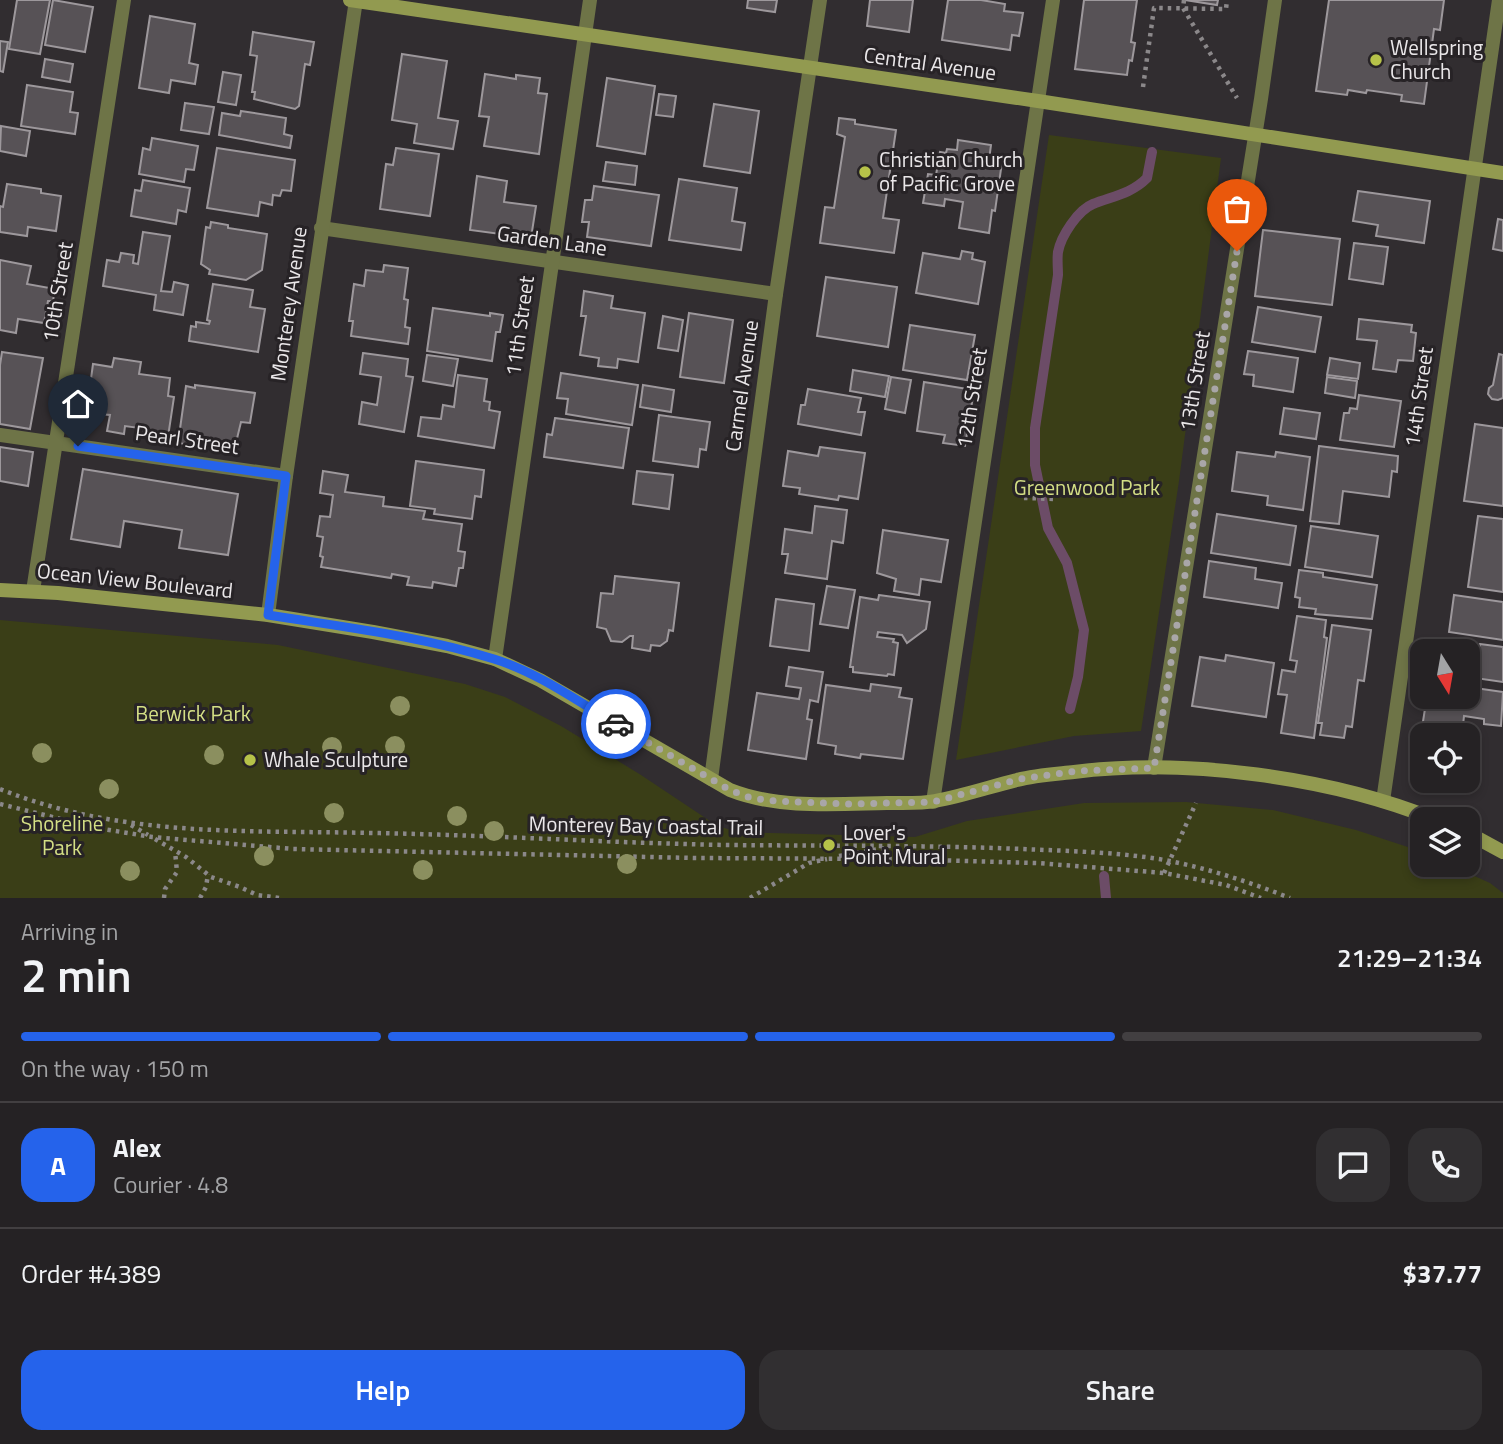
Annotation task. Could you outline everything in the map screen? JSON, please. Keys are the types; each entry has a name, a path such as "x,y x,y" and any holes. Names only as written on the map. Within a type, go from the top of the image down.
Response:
{"main road":[{"name":"Central Avenue","path":"350,0 1038,101 1503,173"},
{"name":"Ocean View Boulevard","path":"0,590 268,615 447,646 495,659 540,680 710,779 751,798 849,804 933,802 1020,779 1077,771 1154,768 1217,771 1275,778 1383,801 1410,811"},
{"path":"1480,840 1503,852"}],"street":[{"name":"10th Street","path":"33,591 124,0"},
{"name":"Monterey Avenue","path":"268,615 321,228 356,0"},
{"name":"11th Street","path":"495,659 550,262 590,0"},
{"name":"Carmel Avenue","path":"710,779 776,294 820,0"},
{"name":"12th Street","path":"933,802 1053,0"},
{"name":"13th Street","path":"1154,768 1275,0"},
{"name":"14th Street","path":"1383,801 1499,0"},
{"name":"Garden Lane","path":"321,228 776,294"},
{"name":"Pearl Street","path":"0,435 286,476"}],"path":[{"path":"1184,0 1183,8 1239,102"},
{"path":"1143,87 1154,8 1226,9 1227,0"},
{"path":"1024,498 1056,499"},
{"name":"Monterey Bay Coastal Trail","path":"0,789 45,806 127,822 219,832 375,833 726,845 905,845 1067,851 1168,862 1237,877 1290,898"},
{"path":"1164,873 1196,803"},
{"path":"0,804 97,828 152,837 293,849 1037,863 1164,873 1226,885 1261,898"},
{"path":"127,822 175,850 208,874 257,897 280,898"},
{"path":"750,898 809,863 854,852 905,845"},
{"path":"164,898 165,889 177,872 175,850"},
{"path":"200,898 206,887 208,874"}],"green space":[{"name":"Greenwood Park","path":"1049,135 1221,158 1179,481 1141,731 1074,736 956,760"},
{"name":"Shoreline Park","path":"0,620 278,645 465,684 505,697 561,726 716,825 736,832 915,837 967,821 1084,803 1186,802 1273,810 1356,830 1410,848 1410,877 1477,877 1503,893 1503,898 0,898"}],"building":[{"path":"17,0 50,0 40,54 9,49"},
{"path":"53,0 93,7 85,52 45,45"},
{"path":"748,0 777,0 775,12 747,8"},
{"path":"870,0 913,0 909,32 867,26"},
{"path":"948,0 981,0 1005,4 1004,11 1023,13 1019,36 1012,35 1010,50 942,40"},
{"path":"1084,0 1137,0 1131,42 1135,43 1127,75 1075,69"},
{"path":"1185,0 1218,0 1217,5"},
{"name":"Wellspring Church","path":"1329,0 1444,0 1440,30 1434,29 1424,104 1401,101 1402,95 1367,90 1366,93 1348,90 1347,95 1316,91"},
{"path":"150,16 195,24 189,63 198,65 195,84 171,80 169,93 139,88"},
{"path":"253,32 314,42 310,65 305,64 299,106 295,109 254,99 255,92 252,92 257,56 250,55"},
{"path":"0,41 8,42 3,72 0,71"},
{"path":"402,54 447,61 438,118 458,121 453,149 414,143 417,124 392,120"},
{"path":"45,59 73,64 70,82 42,77"},
{"path":"223,72 241,75 236,105 218,102"},
{"path":"485,74 516,79 516,75 540,78 538,93 547,94 539,154 484,146 489,117 479,116"},
{"path":"607,78 655,86 645,154 597,146"},
{"path":"27,85 73,92 70,112 78,113 75,134 21,126"},
{"path":"659,94 676,96 673,117 656,115"},
{"path":"185,103 214,107 209,134 181,130"},
{"path":"714,104 759,111 750,173 704,166"},
{"path":"241,111 286,118 284,134 292,136 290,148 219,135 222,113 240,116"},
{"name":"Christian Church of Pacific Grove","path":"839,118 855,120 855,124 896,130 883,218 899,220 894,253 820,243 825,207 834,208 845,137 837,134"},
{"path":"1,126 30,131 26,156 0,151"},
{"path":"152,138 198,146 194,170 186,169 184,182 139,174 143,148 150,150"},
{"path":"958,140 991,145 989,160 1002,162 989,233 959,228 963,202 945,199 944,206 923,203 928,174 936,175 940,152 946,153 947,149 957,150"},
{"path":"217,148 295,160 291,191 282,190 280,196 273,195 272,205 260,202 258,216 207,208"},
{"path":"396,148 439,154 430,216 380,209 386,164 393,165"},
{"path":"606,162 637,166 635,185 603,181"},
{"path":"477,176 507,181 504,202 536,206 531,238 470,230"},
{"path":"679,179 737,188 732,221 745,223 741,250 669,240"},
{"path":"143,180 190,188 186,212 178,210 176,224 131,216 135,190 141,191"},
{"path":"7,184 41,189 41,193 61,196 56,231 28,227 27,236 0,232 0,206 3,207"},
{"path":"594,186 659,195 651,246 587,237 589,222 582,222 585,200 592,200"},
{"path":"1358,191 1430,201 1424,243 1376,236 1378,225 1353,221"},
{"path":"1498,219 1503,220 1503,251 1493,249"},
{"path":"211,222 228,225 228,228 267,234 262,270 246,280 209,274 210,270 201,264 206,227 210,228"},
{"path":"1263,230 1340,239 1332,305 1255,296"},
{"path":"143,232 170,236 161,291 172,292 174,282 188,285 183,315 154,310 156,295 103,286 107,260 119,262 121,253 134,255 133,263 138,264"},
{"path":"1354,243 1388,247 1383,284 1349,279"},
{"path":"962,251 973,253 972,259 985,262 978,304 916,293 923,253 960,259"},
{"path":"0,260 31,266 27,284 55,289 53,301 48,301 44,323 18,319 16,333 0,330"},
{"path":"384,265 408,268 404,299 408,300 405,327 410,328 408,344 351,336 353,321 349,321 354,284 364,286 366,270 383,272"},
{"path":"826,277 897,287 888,347 817,336"},
{"path":"213,284 253,290 250,307 265,309 258,352 189,341 191,326 196,327 196,322 209,324 210,321 207,320"},
{"path":"584,291 613,296 611,308 645,313 638,362 618,359 617,368 598,366 599,358 580,355 586,316 581,316"},
{"path":"1258,307 1321,317 1315,352 1252,342"},
{"path":"433,308 490,316 490,313 503,315 500,332 496,332 492,361 427,351"},
{"path":"689,313 733,320 724,383 680,377"},
{"path":"663,316 683,320 678,351 658,348"},
{"path":"1359,319 1412,325 1411,332 1416,333 1413,361 1398,360 1396,372 1373,369 1377,341 1357,339"},
{"path":"910,325 975,335 967,380 903,370"},
{"path":"1248,351 1298,358 1293,392 1253,386 1254,375 1244,374"},
{"path":"2,352 43,358 30,429 0,424"},
{"path":"363,353 408,359 406,376 413,377 404,432 359,424 362,402 377,405 381,377 360,374"},
{"path":"1499,354 1503,355 1503,398 1498,400 1492,399 1488,394 1493,385"},
{"path":"427,355 458,359 453,386 423,381"},
{"path":"114,358 141,362 139,374 170,378 168,396 174,397 168,437 139,434 140,428 125,426 124,434 107,431 110,415 99,414 90,420 81,406 88,401 93,364 112,367"},
{"path":"1330,358 1360,363 1358,379 1327,375"},
{"path":"853,370 889,376 885,397 850,391"},
{"path":"561,373 638,385 632,425 566,414 568,399 557,398"},
{"path":"458,375 487,379 484,401 490,402 489,410 500,412 494,448 418,436 421,417 441,419 443,405 454,407"},
{"path":"891,377 911,380 905,413 885,409"},
{"path":"1327,377 1357,381 1355,398 1325,393"},
{"path":"924,382 974,390 965,446 943,443 945,435 917,431"},
{"path":"195,385 255,393 250,423 241,422 234,451 178,443 186,386 195,388"},
{"path":"643,385 674,390 671,412 640,407"},
{"path":"808,389 861,398 858,412 865,412 861,435 798,424 801,405 805,405"},
{"path":"1359,395 1401,401 1394,447 1340,440 1344,413 1349,413 1350,408 1357,409"},
{"path":"1284,408 1320,413 1316,439 1280,434"},
{"path":"659,415 710,422 706,450 700,449 698,467 653,461"},
{"path":"555,418 629,428 623,468 544,457 547,434 552,435"},
{"path":"1475,424 1503,428 1503,506 1464,501"},
{"path":"1319,446 1398,456 1397,472 1392,471 1389,497 1343,491 1339,524 1310,521"},
{"path":"0,447 33,452 28,486 0,481"},
{"path":"820,447 865,453 858,499 839,496 838,500 799,494 800,488 783,486 788,451 818,456"},
{"path":"1237,452 1275,457 1276,452 1310,457 1303,510 1267,505 1268,496 1232,491"},
{"path":"416,461 484,470 481,497 475,496 472,519 434,514 435,509 410,506"},
{"path":"83,469 238,494 228,555 179,548 182,530 124,521 120,547 71,539"},
{"path":"323,471 348,475 345,492 384,497 383,506 425,511 423,519 462,524 458,551 465,552 463,568 459,568 456,586 433,582 432,588 407,585 409,577 392,574 391,578 321,567 323,537 317,536 320,516 330,517 333,495 320,493"},
{"path":"637,471 673,475 669,509 633,504"},
{"path":"815,506 847,510 843,543 832,541 827,579 785,573 788,554 782,554 785,529 812,533"},
{"path":"1217,514 1296,526 1290,565 1211,553"},
{"path":"1478,516 1503,519 1503,592 1468,587"},
{"path":"1311,526 1378,536 1372,577 1305,567"},
{"path":"883,530 948,540 941,582 921,579 919,595 894,591 896,579 877,573"},
{"path":"1209,561 1256,568 1255,579 1282,583 1278,608 1204,597"},
{"path":"1299,570 1323,573 1323,577 1377,585 1372,619 1315,614 1316,609 1299,607 1300,598 1295,597"},
{"path":"615,576 679,583 673,631 669,630 667,641 660,646 651,645 650,651 632,648 633,636 622,642 611,641 606,629 597,627 601,593 613,594"},
{"path":"827,586 855,590 848,628 820,624"},
{"path":"879,595 930,602 926,629 907,643 902,635 878,632 877,637 894,639 893,642 898,643 894,675 887,676 853,672 853,667 850,667 860,597 878,600"},
{"path":"1454,595 1503,602 1503,640 1449,632"},
{"path":"776,599 814,604 809,651 770,646"},
{"path":"1297,616 1326,620 1324,637 1327,638 1314,738 1281,733 1287,695 1278,694 1282,670 1295,672 1297,661 1290,660"},
{"path":"1332,625 1371,630 1364,681 1358,680 1352,727 1346,726 1344,738 1320,735 1322,723 1318,723"},
{"path":"1480,644 1503,647 1503,682 1480,679"},
{"path":"1226,655 1274,663 1266,717 1192,706 1200,657 1225,661"},
{"path":"789,667 823,672 818,702 810,700 807,719 812,720 806,759 748,750 757,693 799,699 801,688 786,686"},
{"path":"871,684 901,688 899,697 912,699 903,759 861,754 860,758 835,754 836,746 818,743 826,685 870,691"},
{"path":"1480,689 1503,692 1501,726 1484,724 1484,719 1464,716 1463,723 1423,723 1425,709 1480,709"}],"waterway":[{"path":"1070,709 1078,677 1084,630 1067,563 1048,528 1035,465 1035,428 1058,275 1058,252 1066,231 1087,207 1128,191 1147,178 1152,152"},
{"path":"1104,876 1106,898"}],"way so far":[{"path":"616,724 730,790 751,798 776,801 849,804 933,802 1020,779 1077,771 1154,768 1237,251"}],"place":[{"name":"Wellspring Church","path":"1376,60"},
{"name":"Christian Church of Pacific Grove","path":"865,172"},
{"name":"Whale Sculpture","path":"250,760"},
{"name":"Lover's Point Mural","path":"829,845"}],"route":[{"path":"78,446 286,476 268,615 447,646 495,659 540,680 616,724"}],"park label":[{"name":"Berwick Park","path":"193,714"}]}
